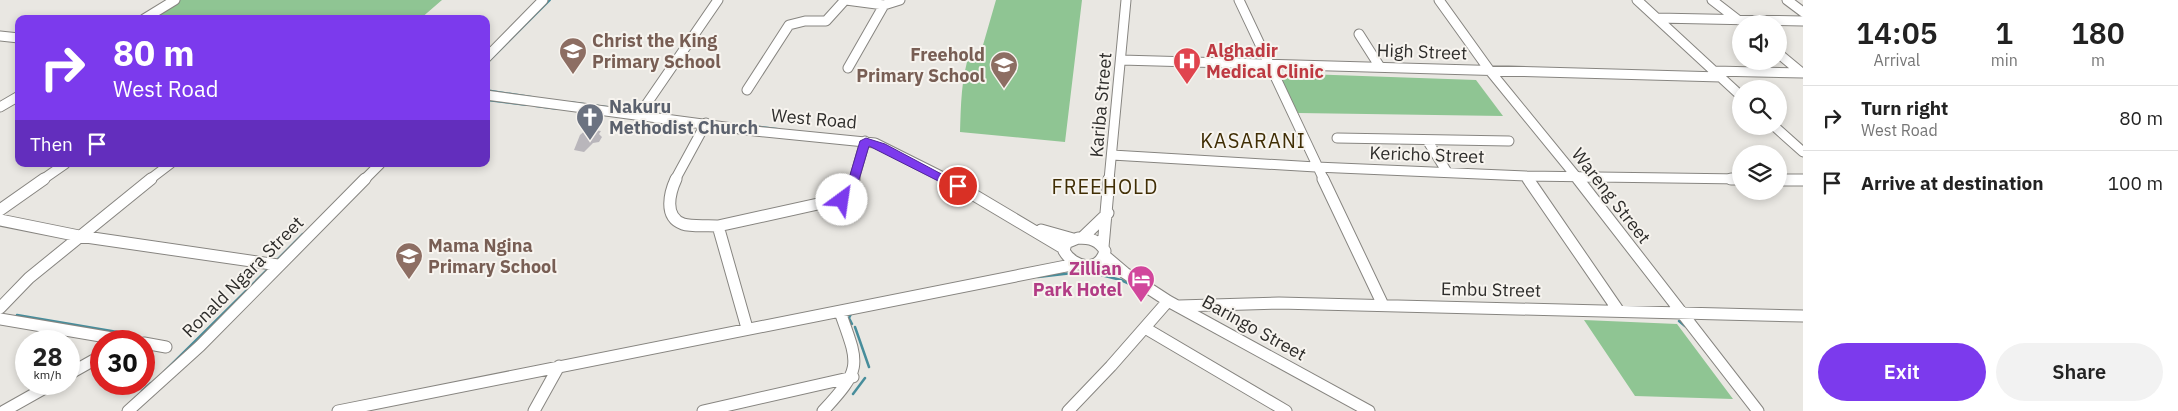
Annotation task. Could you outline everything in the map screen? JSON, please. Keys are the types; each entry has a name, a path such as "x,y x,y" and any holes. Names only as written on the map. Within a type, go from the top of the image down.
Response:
{"street":[{"path":"151,15 175,0"},
{"path":"490,54 543,0"},
{"path":"639,115 718,0"},
{"path":"747,90 788,25 805,21 826,21 845,0 884,4 900,0"},
{"name":"Kariba Street","path":"1104,251 1126,0"},
{"path":"1239,0 1316,167 1383,305"},
{"name":"Wareng Street","path":"1439,0 1490,71 1576,176 1758,411"},
{"path":"1637,0 1732,88"},
{"path":"1712,0 1732,16"},
{"path":"1787,0 1803,12"},
{"path":"848,68 884,4"},
{"path":"1657,18 1732,22"},
{"path":"1787,21 1803,21"},
{"path":"1359,34 1380,67"},
{"path":"0,36 15,38"},
{"name":"High Street","path":"1121,60 1270,66 1380,67 1721,78"},
{"path":"1787,60 1803,73"},
{"path":"1714,71 1803,73"},
{"name":"West Road","path":"490,96 755,131 866,141 881,146 947,179 1030,227 1064,251"},
{"path":"0,107 15,98"},
{"path":"706,123 683,166 669,200 673,214 680,223 688,226 718,226 847,197 850,193 866,141"},
{"path":"1784,135 1803,152"},
{"path":"1337,138 1510,141"},
{"path":"1427,140 1448,172"},
{"name":"Kericho Street","path":"1112,154 1316,167 1526,176 1732,179"},
{"path":"0,210 61,167"},
{"path":"0,308 22,283 166,167"},
{"name":"Ronald Ngara Street","path":"128,411 194,352 377,167"},
{"path":"1526,176 1618,310"},
{"path":"1787,180 1803,180"},
{"path":"1044,270 1064,251 1066,243 1078,238 1108,213"},
{"path":"0,220 79,236 278,265"},
{"path":"718,226 747,328"},
{"name":"West Road","path":"1030,227 1078,238"},
{"path":"338,411 747,328 840,312 943,289 1076,264 1086,266 1096,264 1104,251 1095,240 1078,238"},
{"path":"1064,251 1076,264"},
{"name":"Baringo Street","path":"1104,251 1125,273 1173,303 1369,411"},
{"name":"Baringo Street","path":"1096,264 1125,273"},
{"path":"1068,411 1112,366 1144,328 1173,303"},
{"name":"Embu Street","path":"1173,303 1383,305 1803,316"},
{"path":"823,411 852,377 855,364 854,354 840,312"},
{"path":"0,319 90,334"},
{"path":"1144,328 1286,411"},
{"path":"155,346 166,347"},
{"path":"534,411 558,366"},
{"path":"703,411 852,377"},
{"path":"4,411 32,395"}],"green space":[{"path":"167,0 442,0 425,15 143,15"},
{"path":"996,0 1082,0 1065,142 960,132 962,92 967,62 970,52 981,52"},
{"path":"1277,73 1476,80 1503,116 1298,113"},
{"path":"1584,320 1677,324 1733,399 1635,396"}],"building":[{"name":"Nakuru Methodist Church","path":"587,129 601,131 599,134 602,137 599,142 593,143 584,152 574,150 580,135"}],"waterway":[{"path":"490,60 550,0"},
{"path":"490,91 532,97"},
{"path":"490,100 526,105"},
{"path":"569,102 638,111"},
{"path":"535,106 558,109"},
{"path":"746,125 778,129"},
{"path":"276,261 303,234"},
{"path":"165,371 267,270"},
{"path":"1038,277 1081,272"},
{"path":"1093,273 1121,280 1134,286"},
{"path":"851,314 849,318 852,324"},
{"path":"17,315 106,330"},
{"path":"1679,321 1685,326"},
{"path":"855,327 869,367"},
{"path":"853,394 865,378"}],"place":[{"name":"Christ the King Primary School","path":"573,75"},
{"name":"Alghadir Medical Clinic","path":"1187,85"},
{"name":"Freehold Primary School","path":"1004,89"},
{"name":"Nakuru Methodist Church","path":"590,141"},
{"name":"Mama Ngina Primary School","path":"409,280"},
{"name":"Zillian Park Hotel","path":"1141,303"}],"district":[{"name":"KASARANI","path":"1253,141"},
{"name":"FREEHOLD","path":"1105,187"}],"route":[{"path":"842,200 850,193 866,141 875,143 958,186"}]}
